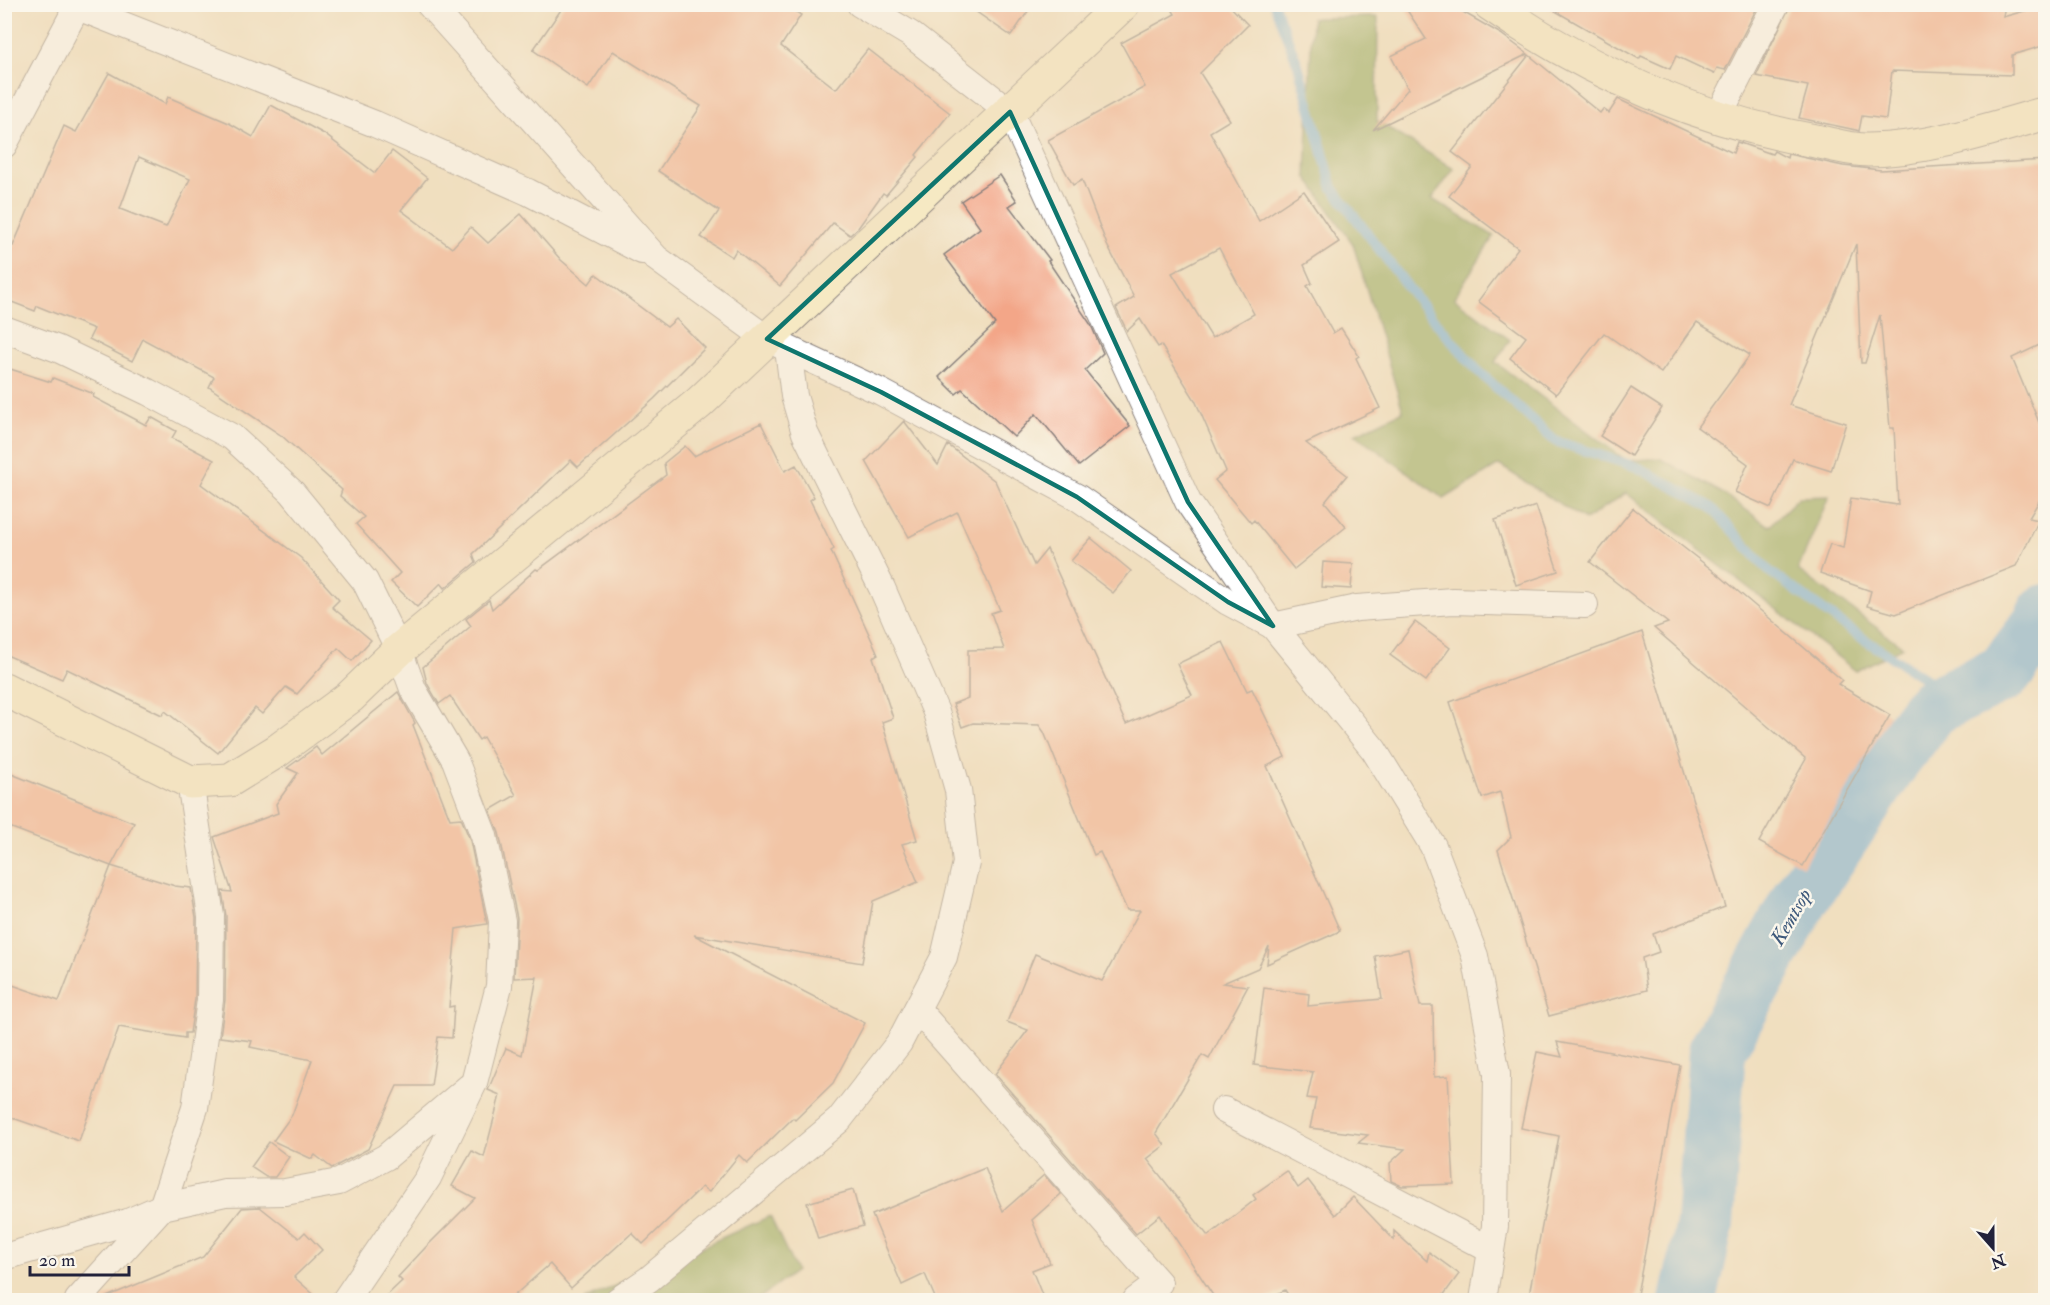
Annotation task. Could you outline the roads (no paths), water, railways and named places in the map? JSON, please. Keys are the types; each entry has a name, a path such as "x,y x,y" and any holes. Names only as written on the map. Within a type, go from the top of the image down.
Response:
{"street":[{"path":"429,4 656,258"},
{"path":"860,4 910,34 1010,112 1188,502 1273,626 1374,750 1433,846 1475,956 1497,1074 1495,1226 1483,1300"},
{"path":"4,689 190,782 230,780 268,756 350,697 399,650 699,403 777,344 1010,112 1123,4"},
{"path":"1490,4 1542,40 1601,72 1718,117 1766,132 1866,150 1951,141 2046,113"},
{"path":"1718,117 1776,4"},
{"path":"4,145 73,6 375,124 528,192 656,258 777,344 881,392 1077,497 1228,602 1273,626 1357,608 1453,601 1585,605"},
{"path":"4,329 138,387 232,438 292,492 365,581 399,650 412,689 455,760 484,836 502,921 499,986 474,1083 428,1178 345,1300"},
{"path":"618,1300 649,1279 839,1120 899,1043 944,957 966,863 958,790 936,712 882,588 805,433 777,344"},
{"path":"78,1300 162,1207 195,1108 210,1000 211,916 190,782"},
{"path":"917,1009 1159,1282 1136,1300"},
{"path":"4,1257 128,1222 162,1207 225,1193 285,1192 339,1182 386,1157 474,1083"},
{"path":"1224,1110 1491,1250"}],"waterway":[{"path":"1274,4 1298,65 1333,188 1419,302 1476,369 1555,441 1637,467 1711,507 1769,571 1853,632 1953,697"},
{"name":"Kemtsop","path":"1688,1300 1705,1224 1717,1050 1801,897 1889,764 1932,707 2004,673 2041,624 2046,613"}]}
